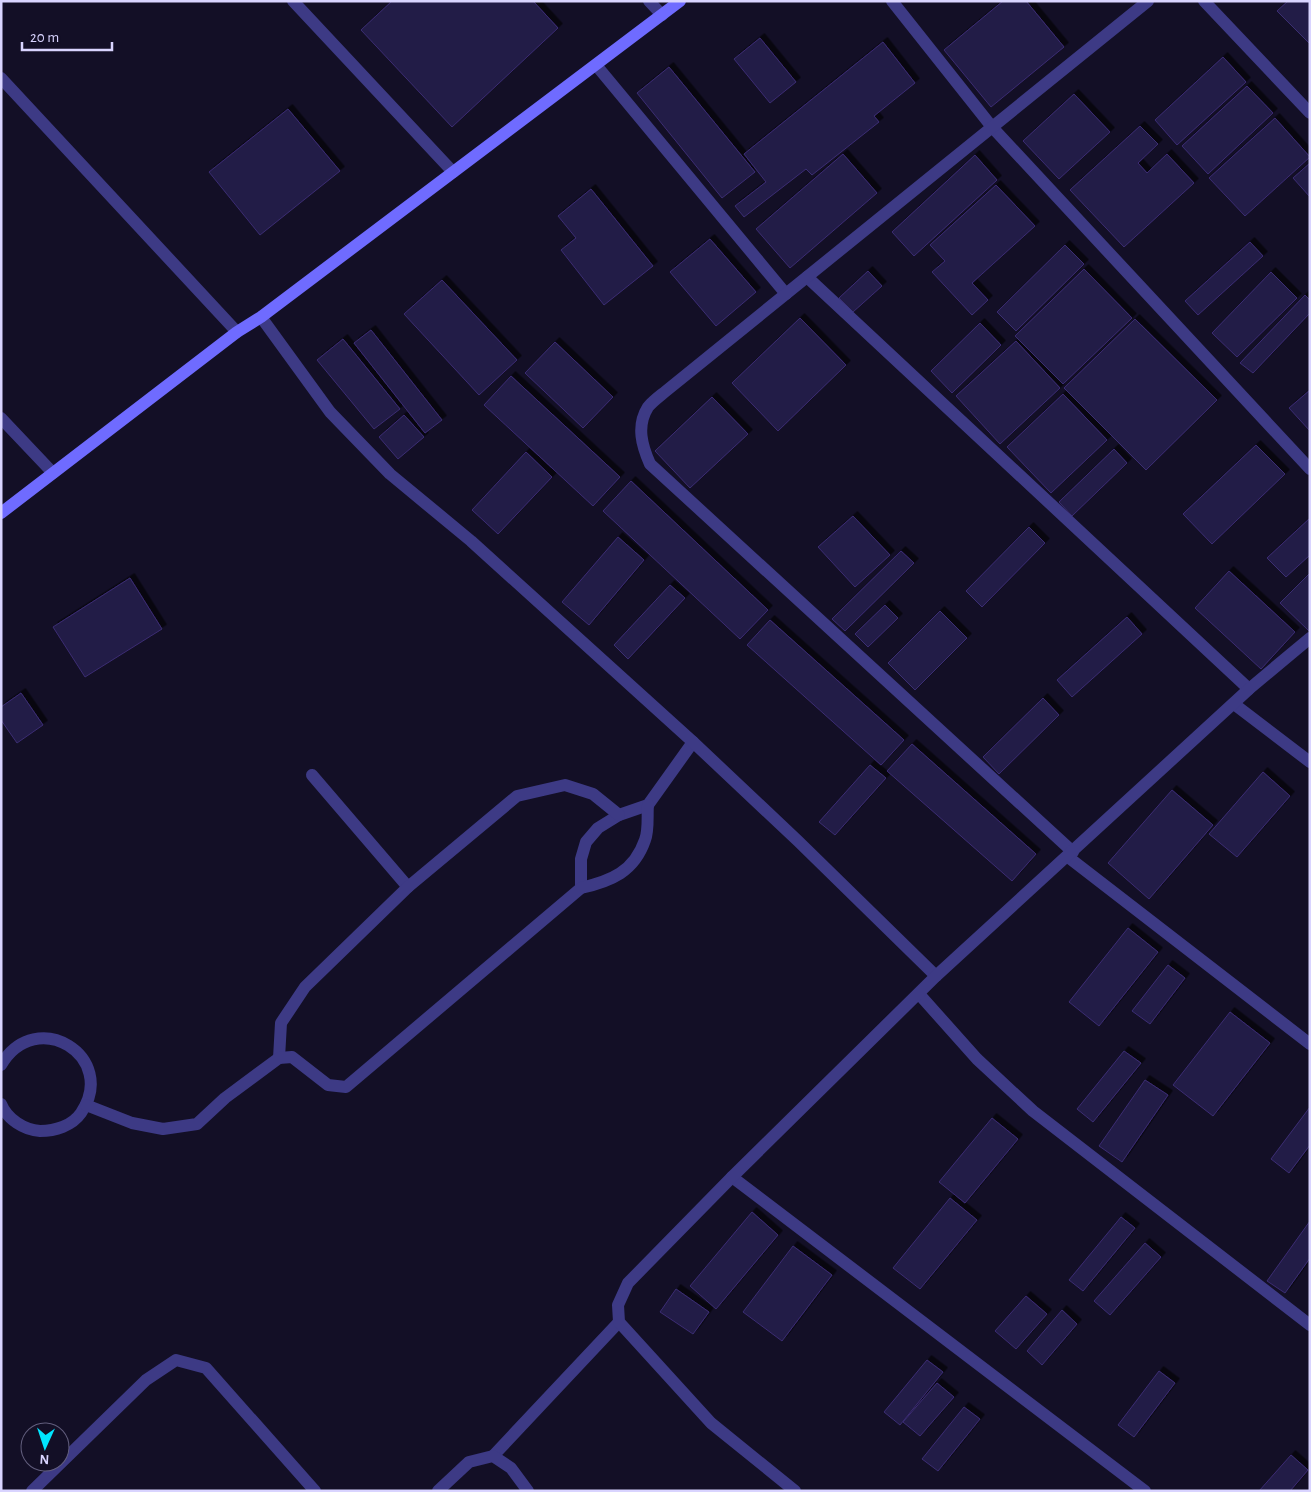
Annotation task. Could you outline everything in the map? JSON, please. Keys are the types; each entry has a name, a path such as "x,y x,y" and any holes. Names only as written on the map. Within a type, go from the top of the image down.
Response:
{"street":[{"path":"293,1 453,172"},
{"path":"649,1 662,15"},
{"path":"1,513 237,332 261,317 680,1"},
{"path":"892,1 992,127 1310,469"},
{"path":"1148,1 666,391 648,408 641,425 641,443 650,464 1071,854 1310,1044"},
{"path":"1204,1 1310,113"},
{"path":"596,64 786,294"},
{"path":"1,78 237,332"},
{"path":"807,277 1249,689"},
{"path":"261,317 330,412 390,474 471,541 693,742 798,841 936,976"},
{"path":"1,418 53,473"},
{"path":"795,1491 711,1422 619,1322 618,1306 628,1284 732,1177 936,976 1249,689 1310,638"},
{"path":"1234,704 1310,762"},
{"path":"86,1105 132,1123 163,1129 197,1124 224,1098 278,1058 292,1056 328,1086 346,1087 581,888 605,882 622,873 636,858 646,838 648,805 693,742"},
{"path":"312,775 408,887"},
{"path":"278,1058 281,1023 305,987 408,887 517,796 565,785 594,794 619,815"},
{"path":"581,888 581,859 586,842 598,828 619,815 648,805"},
{"path":"919,994 977,1059 1033,1111 1310,1325"},
{"path":"1,1065 10,1052 22,1043 50,1038 64,1043 77,1051 85,1063 90,1076 91,1091 86,1105 78,1117 66,1126 52,1131 38,1131 23,1127 11,1118 1,1104"},
{"path":"732,1177 1145,1491"},
{"path":"438,1491 469,1462 493,1456 619,1322"},
{"path":"32,1491 146,1380 176,1360 206,1368 315,1491"},
{"path":"493,1456 511,1468 528,1491"}],"building":[{"path":"392,1 533,1 558,28 452,127 361,30"},
{"path":"1003,1 1026,1 1064,47 991,107 944,50"},
{"path":"1288,1 1310,1 1310,44 1277,11"},
{"path":"760,38 796,82 770,103 734,59"},
{"path":"883,42 915,83 874,116 879,122 812,175 806,169 744,217 735,206 766,182 744,154"},
{"path":"1223,57 1246,82 1177,145 1155,120"},
{"path":"669,67 755,172 722,198 637,93"},
{"path":"1247,86 1273,113 1208,174 1182,146"},
{"path":"1074,94 1110,132 1059,179 1023,141"},
{"path":"288,109 340,171 260,235 209,172"},
{"path":"1275,118 1310,157 1245,216 1209,178"},
{"path":"1140,126 1158,144 1138,163 1147,173 1167,154 1194,183 1124,247 1070,190"},
{"path":"843,154 877,193 790,268 756,229"},
{"path":"975,155 997,180 914,256 892,232"},
{"path":"1310,163 1310,197 1293,178"},
{"path":"996,185 1035,226 972,283 988,300 972,315 932,272 945,261 930,245"},
{"path":"591,189 653,266 604,305 561,250 576,238 558,216"},
{"path":"710,239 756,292 716,326 670,272"},
{"path":"1250,242 1263,256 1198,315 1185,301"},
{"path":"1065,245 1084,264 1016,331 997,312"},
{"path":"1084,269 1132,318 1063,384 1015,336"},
{"path":"868,271 882,286 853,312 839,298"},
{"path":"1271,272 1297,298 1237,357 1212,333"},
{"path":"442,280 517,360 479,395 404,314"},
{"path":"1305,295 1310,300 1310,313 1253,373 1240,363"},
{"path":"800,318 846,365 778,431 732,383"},
{"path":"1135,319 1217,400 1146,470 1064,388"},
{"path":"980,323 1001,345 952,393 931,371"},
{"path":"371,330 442,420 425,433 354,343"},
{"path":"343,339 400,409 374,429 317,360"},
{"path":"1016,341 1060,388 1000,444 956,396"},
{"path":"555,342 613,397 583,428 525,373"},
{"path":"511,376 620,477 593,506 484,405"},
{"path":"1310,390 1310,431 1289,408"},
{"path":"1063,394 1107,440 1051,493 1007,447"},
{"path":"712,397 748,434 690,488 655,451"},
{"path":"404,415 424,437 398,459 379,437"},
{"path":"1256,445 1285,474 1212,544 1183,514"},
{"path":"1114,449 1127,463 1072,516 1059,502"},
{"path":"526,452 552,477 498,534 472,510"},
{"path":"631,481 768,610 740,639 603,511"},
{"path":"853,516 890,555 855,587 818,547"},
{"path":"1310,518 1310,555 1286,577 1267,558"},
{"path":"1029,527 1045,543 982,607 966,591"},
{"path":"618,537 644,560 589,625 562,602"},
{"path":"901,551 914,563 845,631 832,619"},
{"path":"1229,571 1295,632 1261,669 1195,608"},
{"path":"1310,573 1310,629 1309,631 1280,603"},
{"path":"130,578 162,629 85,677 53,627"},
{"path":"670,585 685,598 628,659 614,645"},
{"path":"885,605 898,618 868,647 855,634"},
{"path":"940,611 967,638 915,690 888,663"},
{"path":"1127,617 1142,634 1072,697 1057,680"},
{"path":"770,620 904,740 881,765 747,645"},
{"path":"21,693 43,725 17,743 1,720 1,707"},
{"path":"1043,698 1059,715 999,774 983,757"},
{"path":"912,744 1036,854 1012,881 887,771"},
{"path":"870,765 886,778 835,835 819,822"},
{"path":"1263,772 1290,796 1237,857 1209,834"},
{"path":"1172,790 1213,825 1149,899 1108,863"},
{"path":"1128,928 1158,952 1099,1026 1069,1002"},
{"path":"1168,965 1185,978 1150,1024 1132,1011"},
{"path":"1230,1012 1270,1043 1213,1116 1173,1085"},
{"path":"1124,1051 1141,1063 1093,1122 1077,1109"},
{"path":"1145,1080 1168,1095 1122,1162 1099,1146"},
{"path":"1310,1107 1310,1145 1289,1173 1271,1159"},
{"path":"992,1118 1018,1139 965,1203 939,1182"},
{"path":"950,1198 977,1220 920,1289 893,1268"},
{"path":"752,1212 778,1235 716,1309 690,1286"},
{"path":"1121,1217 1135,1228 1083,1291 1069,1280"},
{"path":"1310,1221 1310,1258 1285,1293 1267,1281"},
{"path":"1145,1243 1161,1257 1110,1315 1094,1301"},
{"path":"793,1246 832,1275 782,1341 743,1312"},
{"path":"676,1289 709,1312 693,1334 660,1312"},
{"path":"1026,1296 1047,1314 1016,1349 995,1331"},
{"path":"1062,1310 1077,1324 1042,1365 1027,1351"},
{"path":"927,1360 943,1372 900,1425 884,1412"},
{"path":"1159,1371 1175,1383 1134,1437 1118,1425"},
{"path":"937,1383 954,1397 920,1436 903,1422"},
{"path":"964,1407 980,1419 938,1471 922,1459"},
{"path":"1291,1455 1308,1470 1290,1491 1259,1491"}]}
